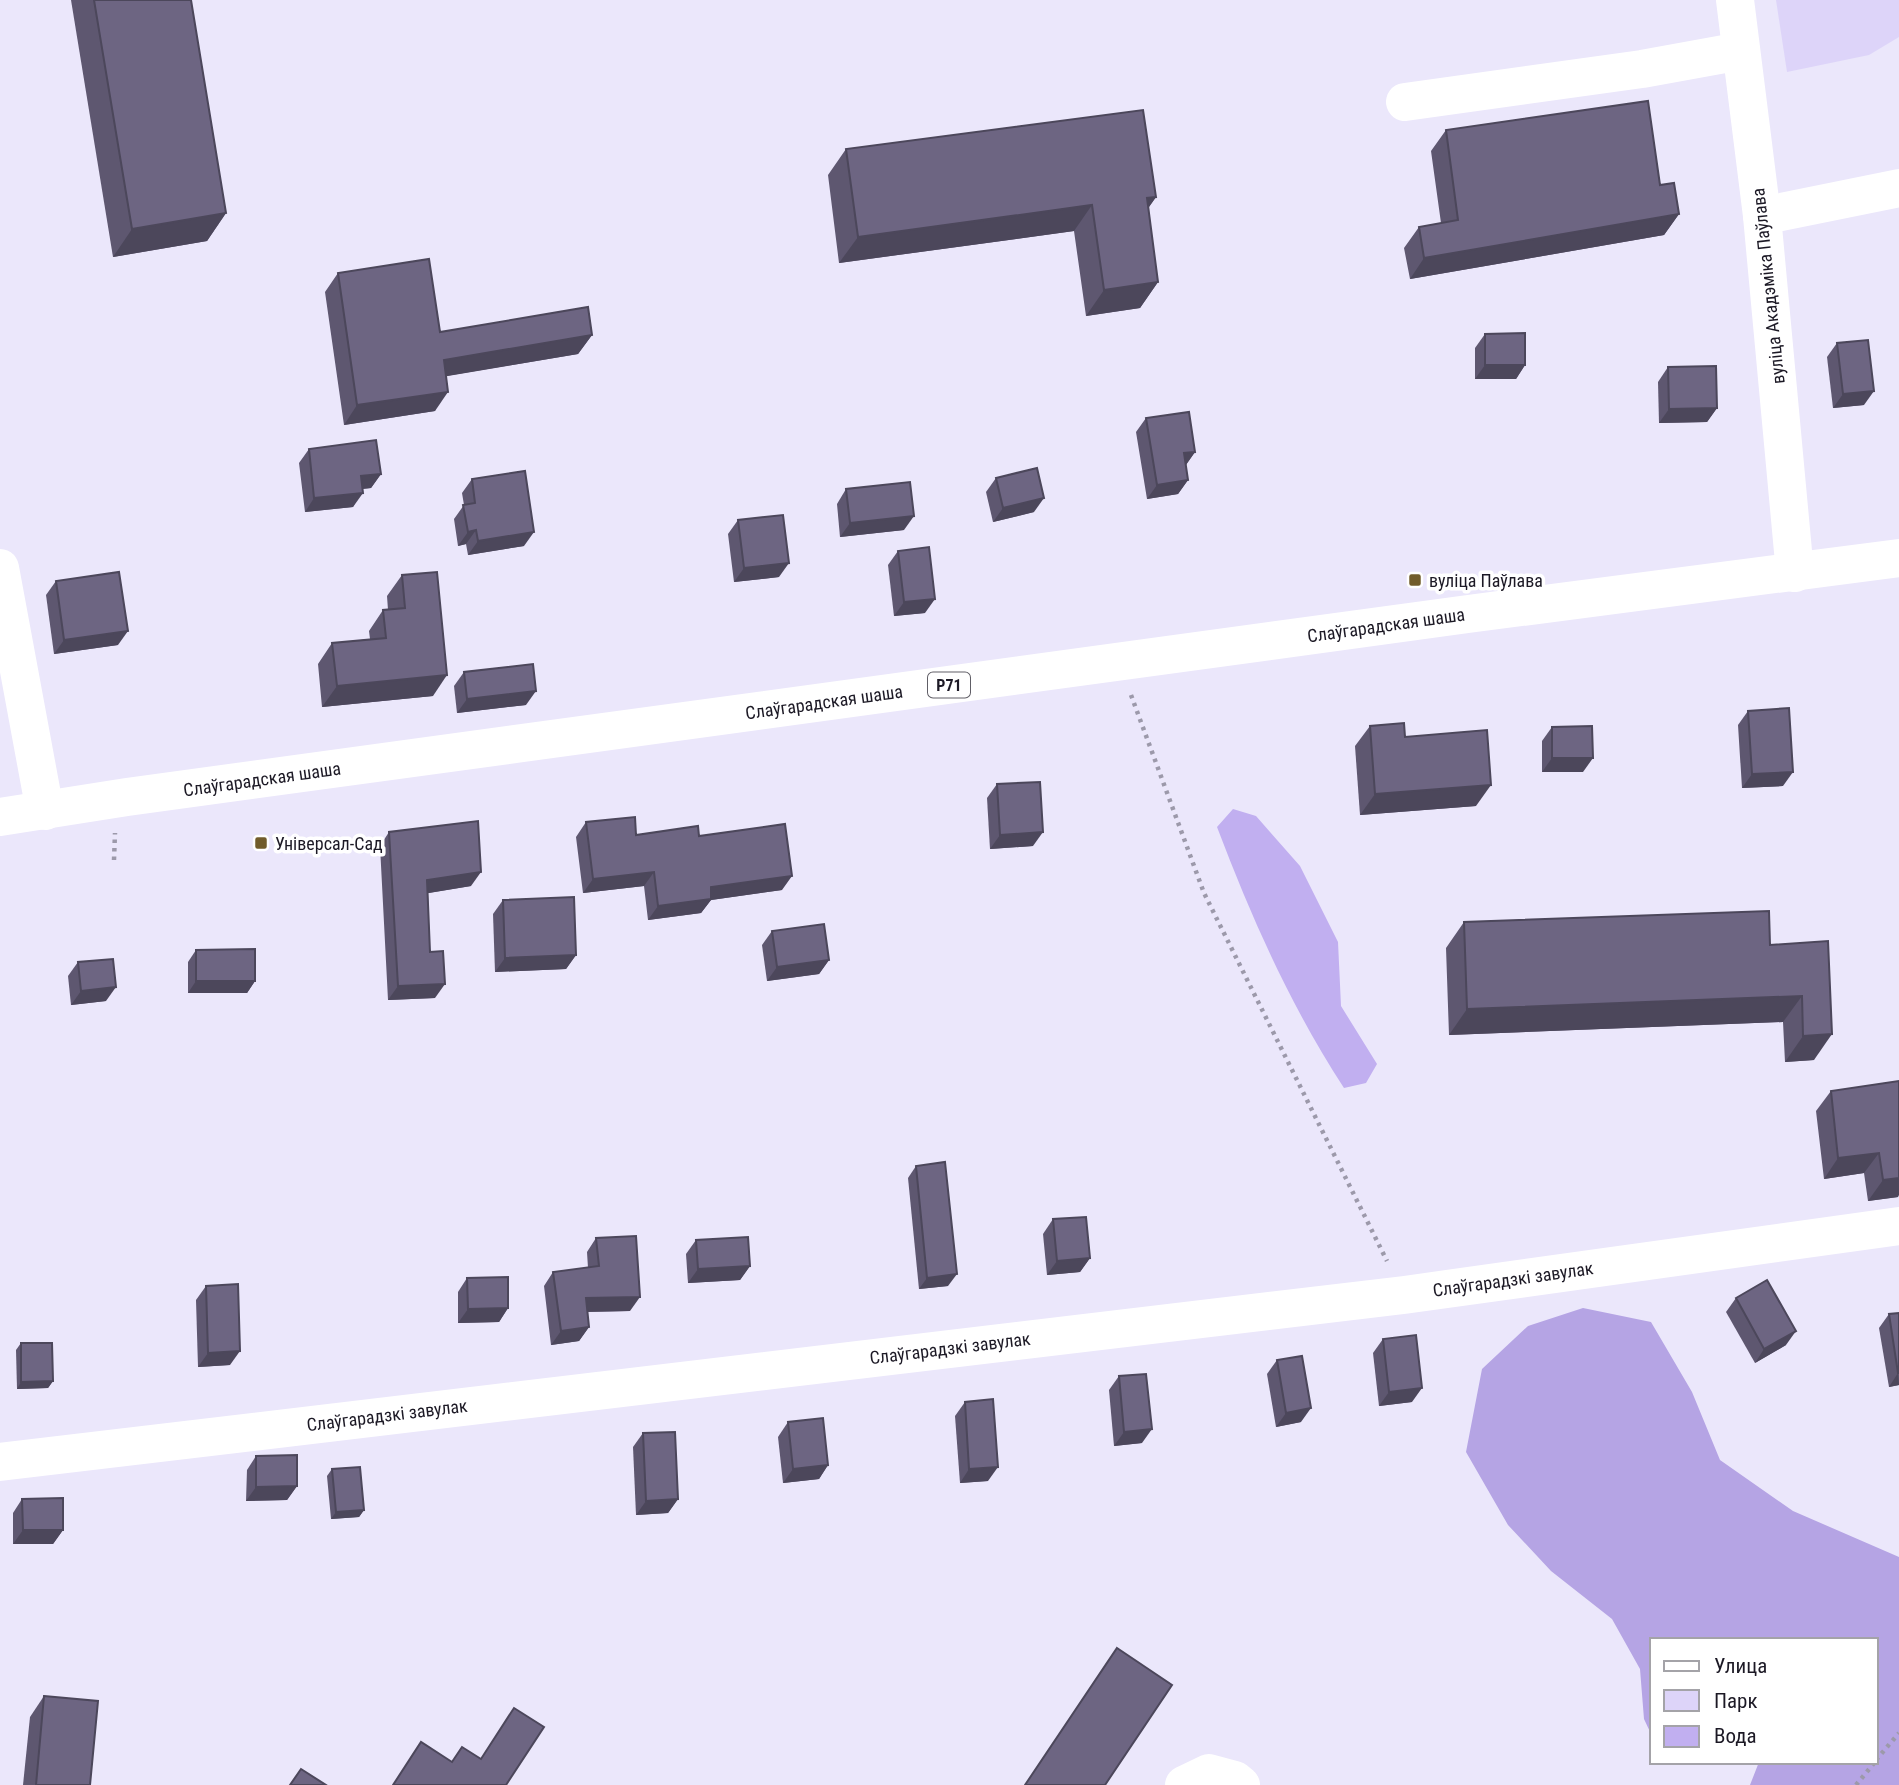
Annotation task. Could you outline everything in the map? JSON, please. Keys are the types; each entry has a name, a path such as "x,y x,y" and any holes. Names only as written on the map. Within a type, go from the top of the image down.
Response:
{"main road":[{"name":"вуліца Акадэміка Паўлава","path":"1735,0 1762,216 1795,573"},
{"path":"1405,102 1642,69 1741,51"},
{"path":"1762,216 1899,188"},
{"name":"Слаўгарадская шаша","path":"0,817 1454,616 1899,558"},
{"path":"0,568 45,811"},
{"name":"Слаўгарадзкі завулак","path":"0,1462 1404,1295 1899,1226"},
{"path":"1184,1785 1209,1773 1235,1780 1241,1785"}],"path":[{"path":"1129,691 1204,893 1404,1295"},
{"path":"114,860 116,833"},
{"path":"1878,1758 1899,1733"},
{"path":"1856,1785 1873,1764"}],"green space":[{"path":"1776,0 1899,0 1899,37 1869,55 1787,72"}],"shaded area":[{"path":"1583,1308 1651,1322 1692,1392 1720,1460 1793,1511 1899,1557 1899,1785 1750,1785 1758,1764 1878,1764 1878,1638 1650,1638 1650,1732 1644,1719 1640,1669 1612,1619 1551,1571 1508,1525 1466,1452 1482,1369 1528,1326"}],"water":[{"path":"1233,809 1256,816 1300,866 1338,942 1341,1006 1377,1064 1366,1083 1344,1088 1306,1025 1273,961 1217,827"}],"building":[{"path":"94,0 191,0 226,213 132,229"},
{"path":"1648,101 1660,185 1674,183 1679,214 1424,258 1419,227 1458,220 1446,130"},
{"path":"1143,110 1156,197 1147,198 1158,282 1104,290 1092,205 858,237 846,149"},
{"path":"429,259 440,332 588,307 592,335 444,360 448,392 357,405 338,273"},
{"path":"1525,333 1525,365 1485,365 1485,334"},
{"path":"1868,340 1874,391 1843,394 1837,343"},
{"path":"1716,366 1717,408 1669,409 1668,367"},
{"path":"1189,412 1195,452 1184,453 1188,480 1157,485 1146,418"},
{"path":"376,440 381,474 361,476 363,493 314,498 309,449"},
{"path":"1037,468 1044,498 1003,508 996,478"},
{"path":"525,471 534,532 478,541 476,530 468,532 463,505 475,503 472,479"},
{"path":"910,482 914,516 850,523 846,489"},
{"path":"783,515 789,563 744,568 738,520"},
{"path":"929,547 935,599 904,602 898,551"},
{"path":"119,572 128,631 64,640 56,581"},
{"path":"437,572 447,675 337,686 332,643 386,638 383,610 405,608 402,575"},
{"path":"533,664 536,691 467,699 464,672"},
{"path":"1789,708 1793,772 1752,774 1748,711"},
{"path":"1404,723 1405,737 1487,730 1491,785 1375,794 1370,726"},
{"path":"1592,726 1593,758 1552,758 1552,727"},
{"path":"1040,782 1043,832 1000,835 997,784"},
{"path":"635,817 636,835 698,826 699,836 785,824 792,876 711,887 711,899 658,906 654,872 593,879 586,822"},
{"path":"478,821 481,872 427,880 430,952 443,951 445,984 398,986 389,832"},
{"path":"574,897 576,955 505,958 503,900"},
{"path":"1769,911 1770,945 1828,941 1832,1034 1803,1036 1802,996 1467,1009 1464,922"},
{"path":"824,924 829,960 777,967 772,931"},
{"path":"255,949 255,981 196,981 196,950"},
{"path":"113,959 116,987 81,991 78,962"},
{"path":"1899,1081 1899,1178 1883,1180 1879,1153 1838,1158 1831,1091"},
{"path":"945,1162 957,1274 927,1278 916,1166"},
{"path":"1086,1217 1090,1258 1057,1261 1053,1219"},
{"path":"636,1236 640,1297 586,1298 589,1327 561,1331 553,1272 599,1266 596,1238"},
{"path":"748,1237 750,1266 698,1269 696,1240"},
{"path":"508,1277 508,1308 468,1309 467,1278"},
{"path":"1767,1280 1796,1331 1764,1349 1736,1298"},
{"path":"238,1284 240,1351 208,1353 206,1286"},
{"path":"1899,1313 1899,1373 1898,1373 1889,1314"},
{"path":"1416,1335 1422,1388 1389,1392 1383,1339"},
{"path":"21,1343 52,1343 53,1381 21,1382"},
{"path":"1302,1356 1311,1408 1286,1413 1277,1360"},
{"path":"1146,1374 1152,1429 1124,1432 1119,1376"},
{"path":"993,1399 998,1467 969,1469 965,1402"},
{"path":"823,1418 828,1465 793,1469 788,1422"},
{"path":"675,1432 678,1499 646,1501 643,1433"},
{"path":"297,1455 297,1486 256,1487 256,1456"},
{"path":"360,1467 364,1510 336,1512 332,1469"},
{"path":"63,1498 63,1530 23,1530 22,1499"},
{"path":"1117,1648 1172,1685 1105,1785 1025,1785"},
{"path":"44,1696 98,1701 90,1785 36,1785"},
{"path":"514,1708 544,1727 506,1785 393,1785 421,1742 452,1762 462,1747 481,1759"},
{"path":"301,1769 326,1785 290,1785"}],"place":[{"name":"вуліца Паўлава","path":"1415,580"},
{"name":"Універсал-Сад","path":"261,843"}]}
